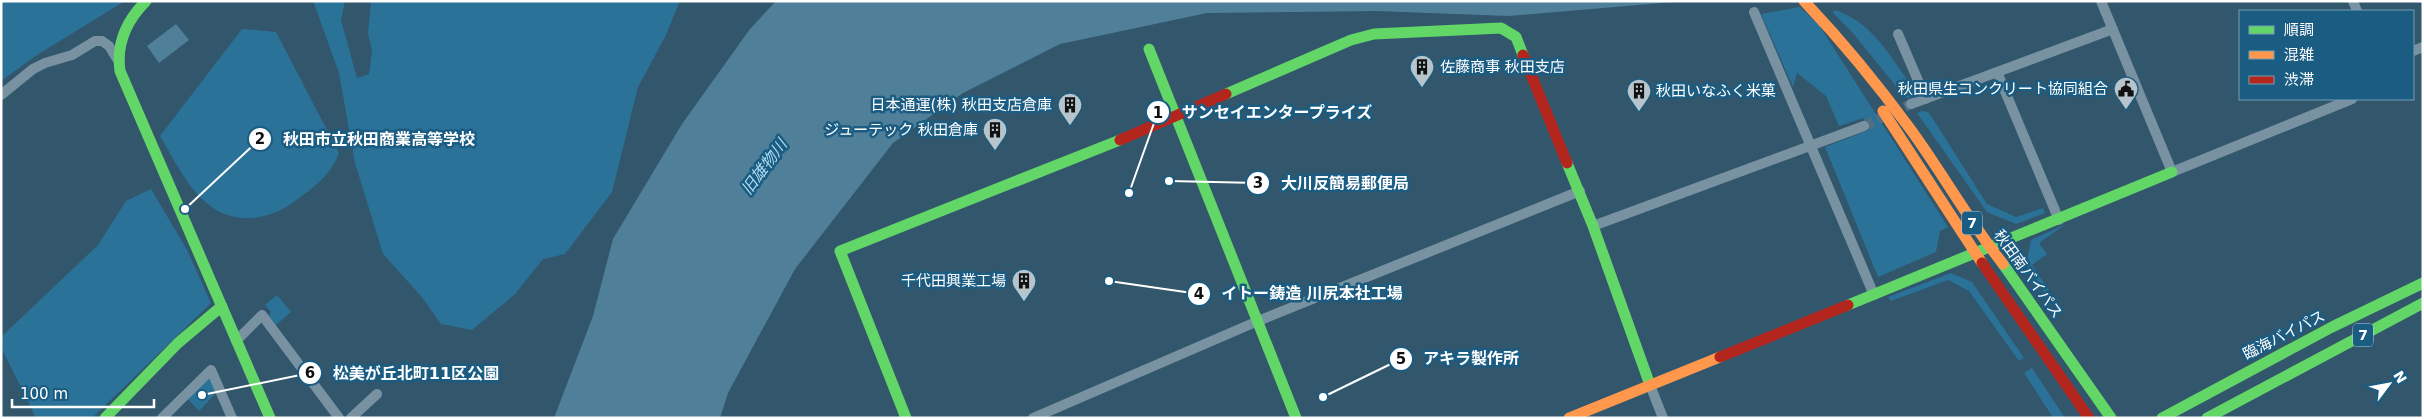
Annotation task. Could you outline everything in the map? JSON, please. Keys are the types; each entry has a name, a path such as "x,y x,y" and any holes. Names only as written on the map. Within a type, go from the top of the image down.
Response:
{"main road":[{"path":"146,1 131,17 124,31 117,59 120,71 270,418"},
{"name":"秋田南バイパス","path":"1804,1 1832,30 1911,130 1974,227 1991,247 2111,418"},
{"path":"906,418 840,251 1174,117 1362,36 1501,28 1509,31 1520,44 1594,226 1650,385"},
{"name":"秋田南バイパス","path":"1832,30 1975,253 2089,418"},
{"path":"1149,49 1174,117 1296,418"},
{"path":"1569,418 2059,220 2172,172"},
{"name":"臨海バイパス","path":"2162,418 2332,327 2423,283"},
{"name":"7","path":"2207,418 2423,303"},
{"path":"105,418 178,343 222,306"}],"street":[{"path":"2101,1 2172,172 2350,100"},
{"path":"1754,12 1812,144 1874,295"},
{"path":"1911,104 2113,29"},
{"path":"1898,34 1926,99"},
{"path":"1,95 33,69 45,62 72,55 95,41 102,41 109,46 117,59"},
{"path":"1997,72 2059,220"},
{"path":"1594,226 1864,126"},
{"path":"1033,418 1258,321 1580,191"},
{"path":"236,341 262,315 339,418"},
{"path":"162,418 211,370 232,418"},
{"path":"1650,385 1663,418"},
{"path":"351,418 377,394"}],"shaded area":[{"path":"1,1 125,1 37,55 1,81"},
{"path":"313,1 345,1 341,20 357,78 369,74 372,51 368,33 371,1 680,1 665,37 638,87 612,192 565,254 543,259 515,294 472,330 441,324 421,296 383,254 355,163 339,73"},
{"path":"1800,7 1819,25 1948,227 1940,231 1936,252 1878,277 1825,147 1869,130 1863,118 1839,126 1826,96 1797,73 1793,87 1761,14"},
{"path":"1835,10 1848,15 1870,31 1911,85 1915,95 1908,98 1904,96 1852,32 1835,15 1833,12"},
{"path":"242,29 276,32 339,153 332,167 311,189 282,209 265,216 251,218 234,217 206,203 185,178 160,136"},
{"path":"1922,111 1928,112 1933,119 1987,204 2016,217 2043,208 2045,213 2016,224 1987,212 1917,113"},
{"path":"151,189 187,250 211,303 92,418 36,418 1,347 1,337 98,245 126,201"},
{"path":"2066,224 2039,243 2047,254 2032,265 2054,298 2050,301 2026,265 2031,240"},
{"path":"1951,273 1972,282 2024,358 2019,361 1969,291 1948,280 1891,301 1888,297"},
{"path":"277,295 291,312 276,325 269,316 271,312 265,305"},
{"path":"2032,368 2065,418 2050,418 2052,416 2024,373"},
{"path":"209,377 217,392 199,411 187,398"}],"water":[{"name":"旧雄物川","path":"776,1 1685,1 1508,16 1377,11 1207,13 1060,44 963,93 893,143 795,269 728,393 720,418 554,418 593,316 613,239 682,124 750,29"},
{"path":"176,24 189,40 159,63 147,46"}],"tunnel":[{"path":"1864,126 1911,104"}],"traffic: fast":[{"path":"146,1 133,16 124,33 120,51 120,71 270,418"},
{"path":"1226,94 1351,40 1374,34 1501,28 1516,37 1523,55"},
{"path":"1149,49 1296,418"},
{"path":"906,418 840,251 1120,140"},
{"path":"1567,163 1593,226 1650,385"},
{"path":"1848,305 2172,172"},
{"path":"2003,264 2111,418"},
{"path":"2162,418 2332,327 2423,283"},
{"path":"2207,418 2423,303"},
{"path":"105,418 178,343 222,306"}],"traffic: slow":[{"path":"1804,1 1873,80 1898,113 2003,264"},
{"path":"1883,111 1982,263"},
{"path":"1569,418 1720,357"}],"traffic: jam":[{"path":"1523,55 1567,163"},
{"path":"1120,140 1226,94"},
{"path":"1982,263 2089,418"},
{"path":"1720,357 1848,305"}],"place":[{"name":"佐藤商事 秋田支店","path":"1422,88"},
{"name":"秋田県生コンクリート協同組合","path":"2126,110"},
{"name":"秋田いなふく米菓","path":"1639,112"},
{"name":"日本通運(株) 秋田支店倉庫","path":"1070,126"},
{"name":"ジューテック 秋田倉庫","path":"995,151"},
{"name":"大川反簡易郵便局","path":"1169,181"},
{"name":"サンセイエンタープライズ","path":"1129,193"},
{"name":"秋田市立秋田商業高等学校","path":"185,209"},
{"name":"イトー鋳造 川尻本社工場","path":"1109,281"},
{"name":"千代田興業工場","path":"1024,302"},
{"name":"松美が丘北町11区公園","path":"202,395"},
{"name":"アキラ製作所","path":"1323,397"}]}
